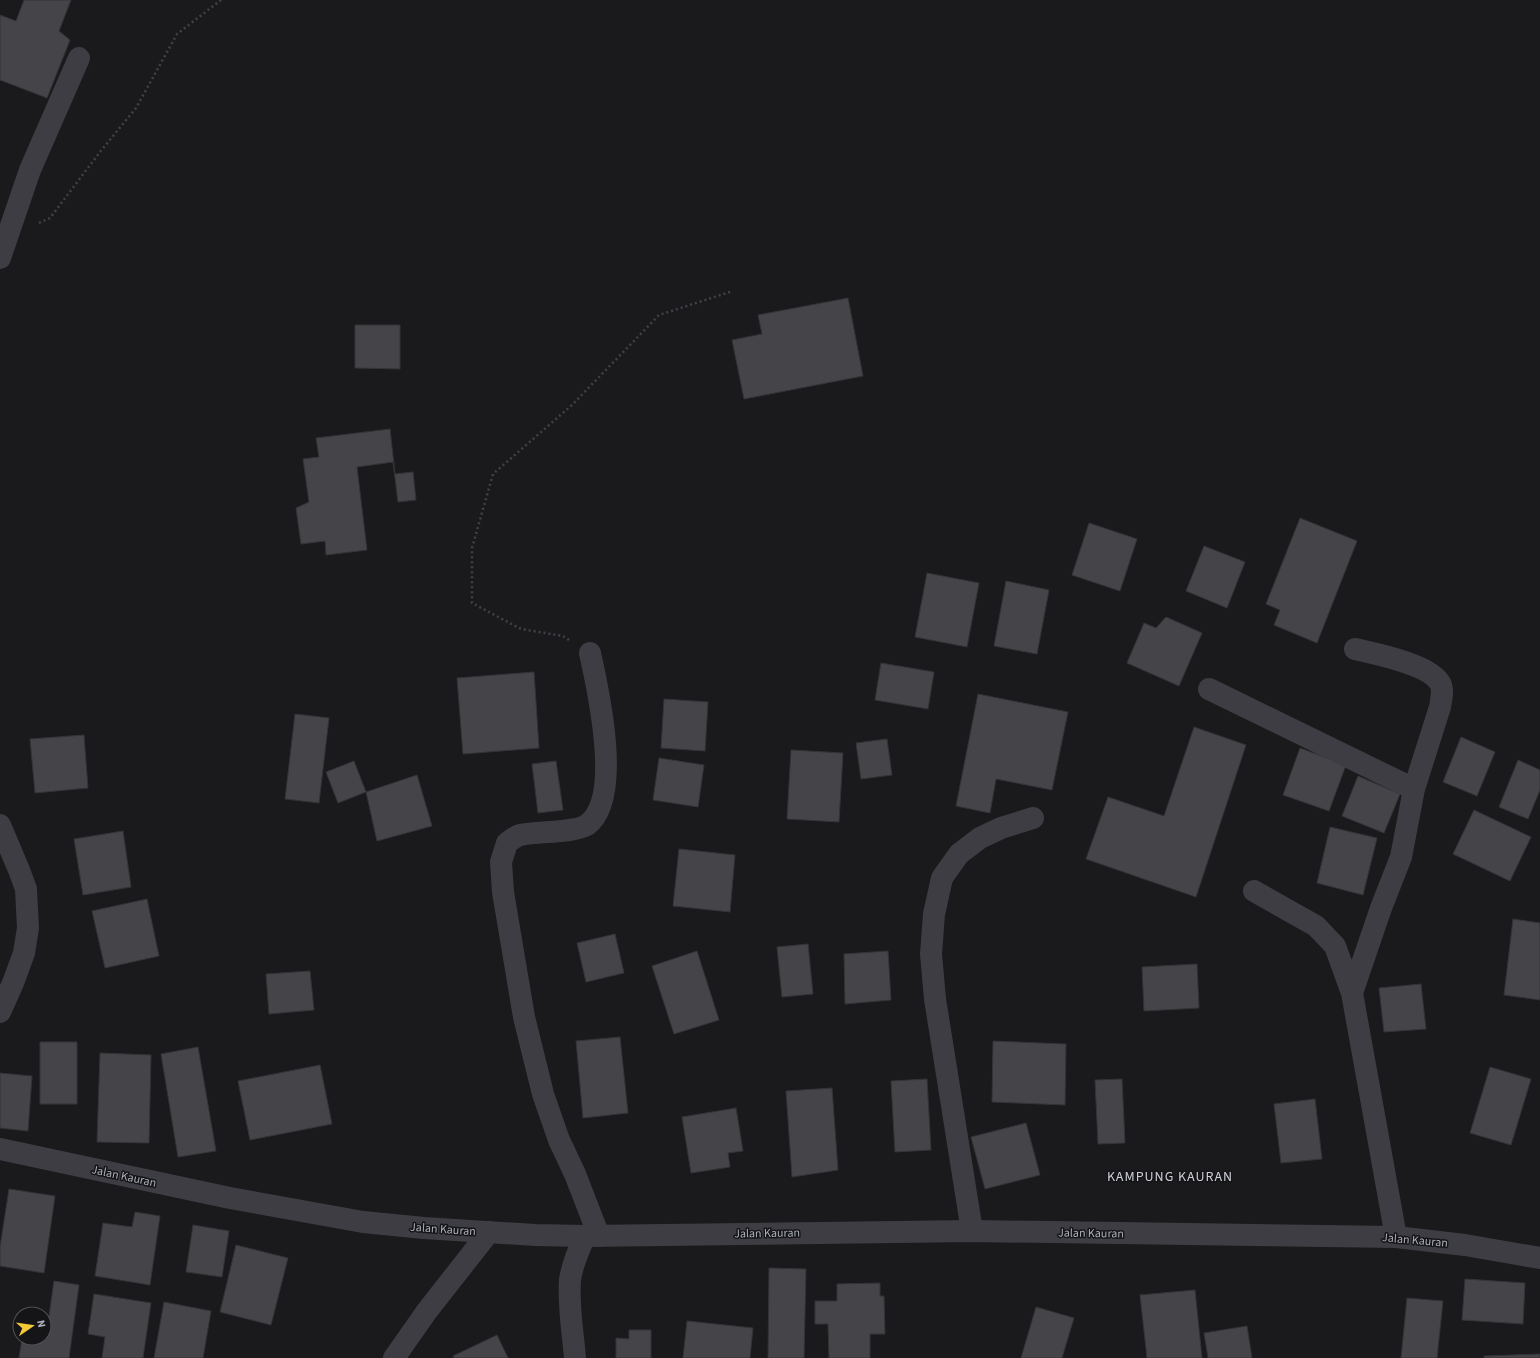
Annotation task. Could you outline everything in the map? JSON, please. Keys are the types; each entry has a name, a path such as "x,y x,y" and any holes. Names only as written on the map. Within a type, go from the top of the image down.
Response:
{"street":[{"path":"0,258 30,170 79,58"},
{"path":"1352,993 1381,908 1401,857 1414,789 1440,707 1442,693 1440,683 1430,674 1405,661 1355,648"},
{"path":"575,1358 570,1306 570,1280 575,1258 587,1236 576,1174 560,1140 543,1094 524,1017 503,892 501,862 507,843 519,836 571,830 587,825 596,814 602,801 606,770 605,741 600,700 590,653"},
{"path":"1209,689 1414,789"},
{"path":"972,1231 935,999 931,954 934,914 942,878 959,854 980,838 1001,828 1033,818"},
{"path":"0,825 26,889 28,928 24,953 0,1012"},
{"path":"1254,891 1316,926 1335,946 1352,993 1396,1237"},
{"name":"Jalan Kauran","path":"0,1149 230,1198 362,1222 535,1236 972,1231 1396,1237 1465,1245 1540,1258"},
{"path":"394,1358 427,1311 489,1232"}],"path":[{"path":"8,236 50,218 100,152 136,108 177,34 221,0"},
{"path":"590,653 563,636 521,629 472,603 472,548 493,474 572,405 659,315 733,291"}],"building":[{"path":"24,0 71,0 59,31 70,40 47,98 0,80 0,15 16,21"},
{"path":"848,298 863,376 744,399 732,340 762,334 758,315"},
{"path":"355,325 400,325 400,369 355,368"},
{"path":"390,429 395,474 413,472 416,500 398,502 393,462 357,467 367,550 326,555 325,541 301,544 296,508 309,502 303,459 319,457 316,438"},
{"path":"1300,518 1357,541 1317,643 1274,625 1280,610 1266,604"},
{"path":"1089,523 1137,539 1120,591 1072,575"},
{"path":"1204,546 1245,562 1227,608 1186,591"},
{"path":"927,573 979,583 967,647 915,637"},
{"path":"1006,581 1049,590 1037,654 994,646"},
{"path":"1166,617 1202,633 1179,686 1127,663 1144,623 1156,628"},
{"path":"881,663 934,672 928,709 875,700"},
{"path":"534,672 539,748 463,754 457,678"},
{"path":"978,694 1068,712 1052,790 996,779 990,813 956,806"},
{"path":"664,699 708,702 705,751 661,748"},
{"path":"295,714 329,718 319,803 285,799"},
{"path":"1194,727 1246,745 1196,897 1086,859 1108,797 1164,816"},
{"path":"84,735 88,788 35,793 30,739"},
{"path":"1461,737 1495,752 1477,796 1443,782"},
{"path":"887,739 892,775 861,779 856,743"},
{"path":"1300,748 1346,765 1329,811 1283,795"},
{"path":"791,750 843,753 839,822 787,819"},
{"path":"659,758 704,765 698,807 653,800"},
{"path":"1518,760 1540,770 1540,790 1528,819 1499,807"},
{"path":"354,761 366,792 338,803 326,772"},
{"path":"556,761 563,810 538,813 532,764"},
{"path":"417,775 432,826 377,841 366,792"},
{"path":"1358,776 1400,794 1384,833 1342,816"},
{"path":"1474,810 1531,837 1510,881 1453,854"},
{"path":"1330,827 1377,838 1363,895 1317,883"},
{"path":"123,831 131,887 83,895 74,839"},
{"path":"679,849 735,855 730,912 673,906"},
{"path":"147,899 159,956 105,968 92,911"},
{"path":"1513,919 1540,923 1540,1000 1504,995"},
{"path":"615,934 624,973 586,982 577,943"},
{"path":"808,944 813,994 782,997 777,947"},
{"path":"697,951 719,1020 674,1034 652,966"},
{"path":"888,951 891,1000 845,1004 844,954"},
{"path":"1197,964 1199,1008 1144,1011 1142,967"},
{"path":"310,971 314,1010 269,1014 266,974"},
{"path":"1421,984 1426,1029 1384,1032 1379,988"},
{"path":"620,1037 628,1113 583,1118 576,1041"},
{"path":"993,1041 1066,1044 1065,1105 992,1102"},
{"path":"40,1042 77,1042 77,1104 40,1104"},
{"path":"198,1047 216,1151 178,1157 161,1054"},
{"path":"100,1053 151,1055 149,1143 97,1142"},
{"path":"320,1065 332,1124 250,1140 238,1081"},
{"path":"1490,1067 1531,1079 1511,1145 1470,1133"},
{"path":"0,1073 32,1076 28,1131 0,1128"},
{"path":"927,1079 931,1150 895,1152 891,1081"},
{"path":"1122,1079 1125,1143 1098,1144 1095,1080"},
{"path":"832,1088 838,1170 792,1177 786,1091"},
{"path":"1315,1099 1322,1159 1281,1163 1274,1104"},
{"path":"736,1108 743,1151 728,1153 730,1167 691,1173 682,1117"},
{"path":"1026,1123 1040,1175 985,1189 971,1137"},
{"path":"9,1189 55,1196 44,1273 0,1266 0,1247"},
{"path":"135,1212 160,1216 150,1285 95,1276 103,1223 132,1227"},
{"path":"193,1225 229,1231 222,1277 186,1272"},
{"path":"236,1245 288,1258 271,1325 220,1312"},
{"path":"769,1268 806,1269 804,1358 768,1358"},
{"path":"1465,1279 1525,1283 1523,1324 1462,1320"},
{"path":"54,1281 79,1285 69,1358 19,1358 21,1346 52,1346 52,1306 50,1306"},
{"path":"880,1283 880,1296 884,1296 885,1334 870,1334 870,1358 829,1358 828,1324 815,1324 815,1301 837,1301 837,1284"},
{"path":"1195,1290 1202,1358 1147,1358 1140,1295"},
{"path":"94,1294 151,1303 143,1358 102,1358 105,1337 88,1334"},
{"path":"1407,1298 1443,1301 1437,1358 1401,1358"},
{"path":"164,1302 211,1311 203,1358 154,1358"},
{"path":"1036,1307 1074,1318 1062,1358 1021,1358"},
{"path":"687,1321 753,1328 750,1358 683,1358"},
{"path":"1247,1326 1252,1358 1208,1358 1204,1333"},
{"path":"629,1330 651,1330 651,1358 616,1358 616,1338 629,1339"},
{"path":"497,1335 508,1358 454,1358 453,1356"},
{"path":"1540,1354 1540,1358 1484,1358 1484,1356"}],"district":[{"name":"KAMPUNG KAURAN","path":"1170,1176"}]}
